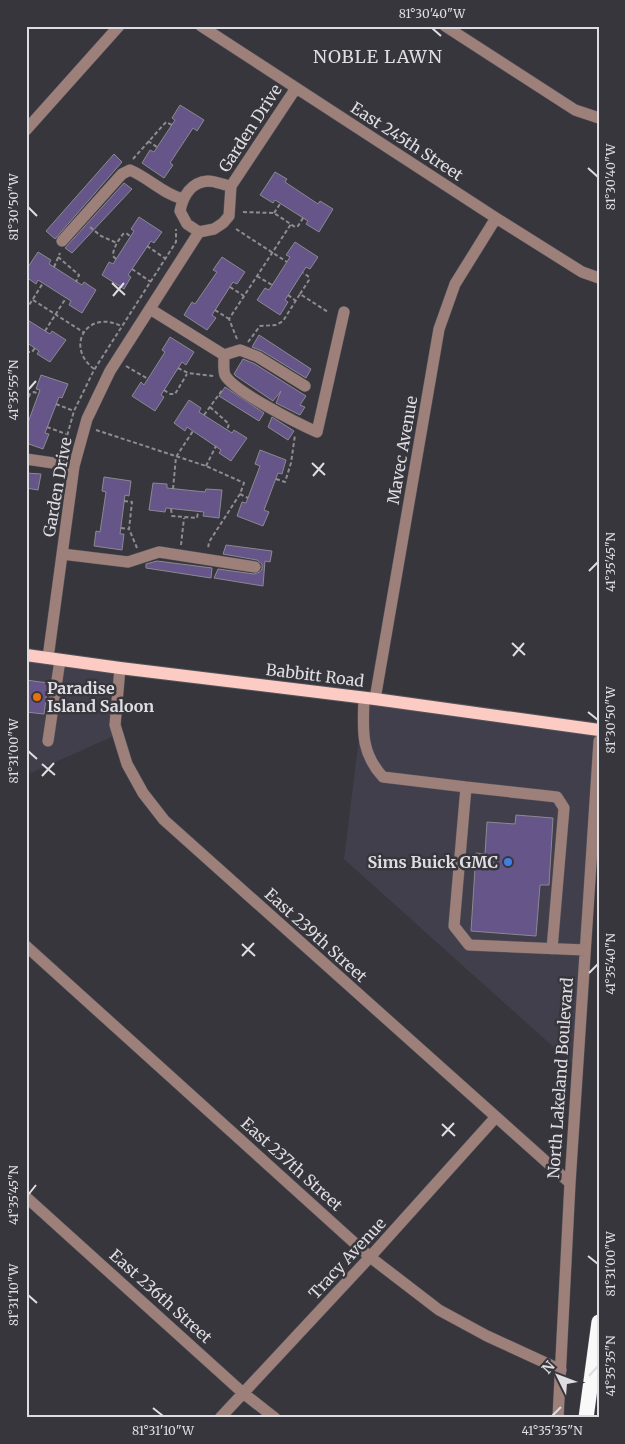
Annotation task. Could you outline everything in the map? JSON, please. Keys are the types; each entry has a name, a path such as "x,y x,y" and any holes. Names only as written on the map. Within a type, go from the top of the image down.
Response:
{"highway":[{"path":"586,1418 599,1322"}],"main road":[{"name":"Babbitt Road","path":"26,655 369,698 599,730"}],"street":[{"path":"26,130 119,26"},
{"name":"East 245th Street","path":"201,26 496,218 582,272 599,278"},
{"path":"445,26 575,110 599,118"},
{"name":"Garden Drive","path":"48,741 62,554 74,466 86,419 110,372 199,232 214,229 230,216 231,186 296,88"},
{"path":"61,246 122,174 130,170 171,196 183,199 180,211 187,224 199,232"},
{"name":"Garden Drive","path":"183,199 193,185 208,181 231,186"},
{"name":"Mavec Avenue","path":"496,218 455,284 439,329 369,698 363,740 373,766 383,776 557,797 564,808 552,949"},
{"path":"150,308 224,355 240,350 258,357 305,386"},
{"path":"224,355 225,375 237,387 285,417 317,432 344,312"},
{"path":"26,458 74,466"},
{"path":"62,554 128,562 159,552 255,567"},
{"name":"East 239th Street","path":"120,668 115,726 127,764 143,793 164,820 495,1118 570,1183"},
{"name":"North Lakeland Boulevard","path":"558,1418 570,1183 599,741"},
{"path":"466,787 454,926 470,945 585,950"},
{"path":"593,825 599,808"},
{"name":"East 237th Street","path":"26,946 370,1257 439,1310 487,1336 561,1370"},
{"name":"Tracy Avenue","path":"220,1418 370,1257 495,1118"},
{"name":"East 236th Street","path":"26,1197 243,1393 275,1418"}],"path":[{"path":"131,161 166,122 172,125"},
{"path":"148,141 157,147"},
{"path":"274,213 280,204"},
{"path":"243,212 274,213 295,226 298,226 303,218"},
{"path":"86,224 101,236 116,243"},
{"path":"229,319 291,224"},
{"path":"60,458 74,411 94,370 176,242 177,232 173,225"},
{"path":"236,229 287,262"},
{"path":"116,259 112,256 116,243 123,234 126,233 130,236"},
{"path":"54,267 61,246"},
{"path":"147,246 170,262"},
{"path":"58,257 79,275 76,282"},
{"path":"132,269 156,285"},
{"path":"248,342 260,326 276,325 283,321 309,280 308,276 303,272"},
{"path":"257,276 272,285"},
{"path":"26,310 43,283"},
{"path":"230,287 244,296"},
{"path":"300,294 328,312"},
{"path":"288,295 296,301"},
{"path":"45,331 66,298"},
{"path":"33,300 83,332"},
{"path":"216,310 229,319 239,344"},
{"path":"94,370 82,356 79,346 83,332 90,325 99,322 106,321 121,326"},
{"path":"26,352 32,352 34,348"},
{"path":"124,365 148,379"},
{"path":"178,368 188,373 219,376"},
{"path":"164,390 170,394 175,394 188,373"},
{"path":"204,415 224,386"},
{"path":"26,403 30,394 34,392 39,394"},
{"path":"56,404 74,411"},
{"path":"210,406 229,424 227,430"},
{"path":"47,427 67,434"},
{"path":"93,429 206,466 244,482 240,494 209,542 207,554"},
{"path":"173,489 176,457 193,431"},
{"path":"276,478 284,482 292,462 296,432"},
{"path":"206,466 216,446"},
{"path":"240,494 248,498"},
{"path":"124,501 132,502 129,529 137,548"},
{"path":"171,509 172,516 197,518 198,512"},
{"path":"180,550 184,517"},
{"path":"121,528 129,529"}],"shaded area":[{"path":"26,655 120,668 118,734 31,773 26,763"},
{"path":"364,698 599,730 577,1068 344,859"}],"building":[{"path":"180,105 204,120 197,131 193,128 170,163 173,165 164,178 142,163 150,150 154,152 175,120 172,118"},
{"path":"114,154 122,162 55,239 46,231"},
{"path":"275,172 287,179 285,182 318,204 320,201 333,209 319,232 306,224 308,221 275,200 273,203 260,195"},
{"path":"124,183 132,189 72,253 65,248"},
{"path":"139,217 162,232 154,243 151,241 128,275 131,277 124,289 102,275 109,262 113,264 134,231 131,229"},
{"path":"295,242 318,257 310,269 306,267 285,300 288,302 280,315 257,300 265,288 269,290 290,257 286,255"},
{"path":"38,252 51,260 49,264 82,285 84,282 96,290 82,313 69,305 71,301 38,280 36,284 26,277 26,270"},
{"path":"222,257 245,272 237,284 233,282 212,315 216,318 207,330 184,315 192,302 195,304 217,272 213,270"},
{"path":"26,319 50,334 52,331 66,340 50,362 37,354 39,351 26,342"},
{"path":"259,335 311,369 306,378 262,351 252,347"},
{"path":"170,337 194,352 186,365 182,362 161,395 164,397 155,411 132,396 141,382 144,385 165,352 162,350"},
{"path":"243,359 255,364 306,396 300,405 305,407 300,415 276,403 281,391 273,401 236,376 234,374"},
{"path":"41,375 68,384 62,398 59,397 45,433 49,434 43,449 26,443 26,428 40,390 36,389"},
{"path":"225,387 264,413 259,421 219,396"},
{"path":"189,400 201,408 199,412 232,433 234,430 247,438 231,461 219,453 221,450 187,427 185,431 174,423"},
{"path":"272,417 294,431 288,440 268,427"},
{"path":"260,450 286,460 282,474 278,473 264,510 269,512 263,526 237,516 242,502 246,503 260,466 255,464"},
{"path":"26,473 41,474 38,490 26,488"},
{"path":"104,477 131,481 129,496 125,495 120,534 124,534 122,550 94,546 96,531 100,532 106,492 102,491"},
{"path":"153,483 167,484 167,488 205,492 206,489 222,490 219,518 203,516 204,512 166,508 165,512 149,510"},
{"path":"226,545 272,551 270,562 265,561 263,586 214,578 218,569 254,574 262,569 262,564 257,560 223,554"},
{"path":"157,561 212,568 211,578 146,568 146,564"},
{"name":"Paradise Island Saloon","path":"26,680 48,683 44,714 26,712"},
{"path":"516,815 553,818 549,885 540,885 536,936 471,931 476,853 485,854 487,822 515,824"}],"place":[{"name":"Paradise Island Saloon","path":"37,697"},
{"name":"Sims Buick GMC","path":"508,862"}],"district":[{"name":"NOBLE LAWN","path":"378,57"}]}
